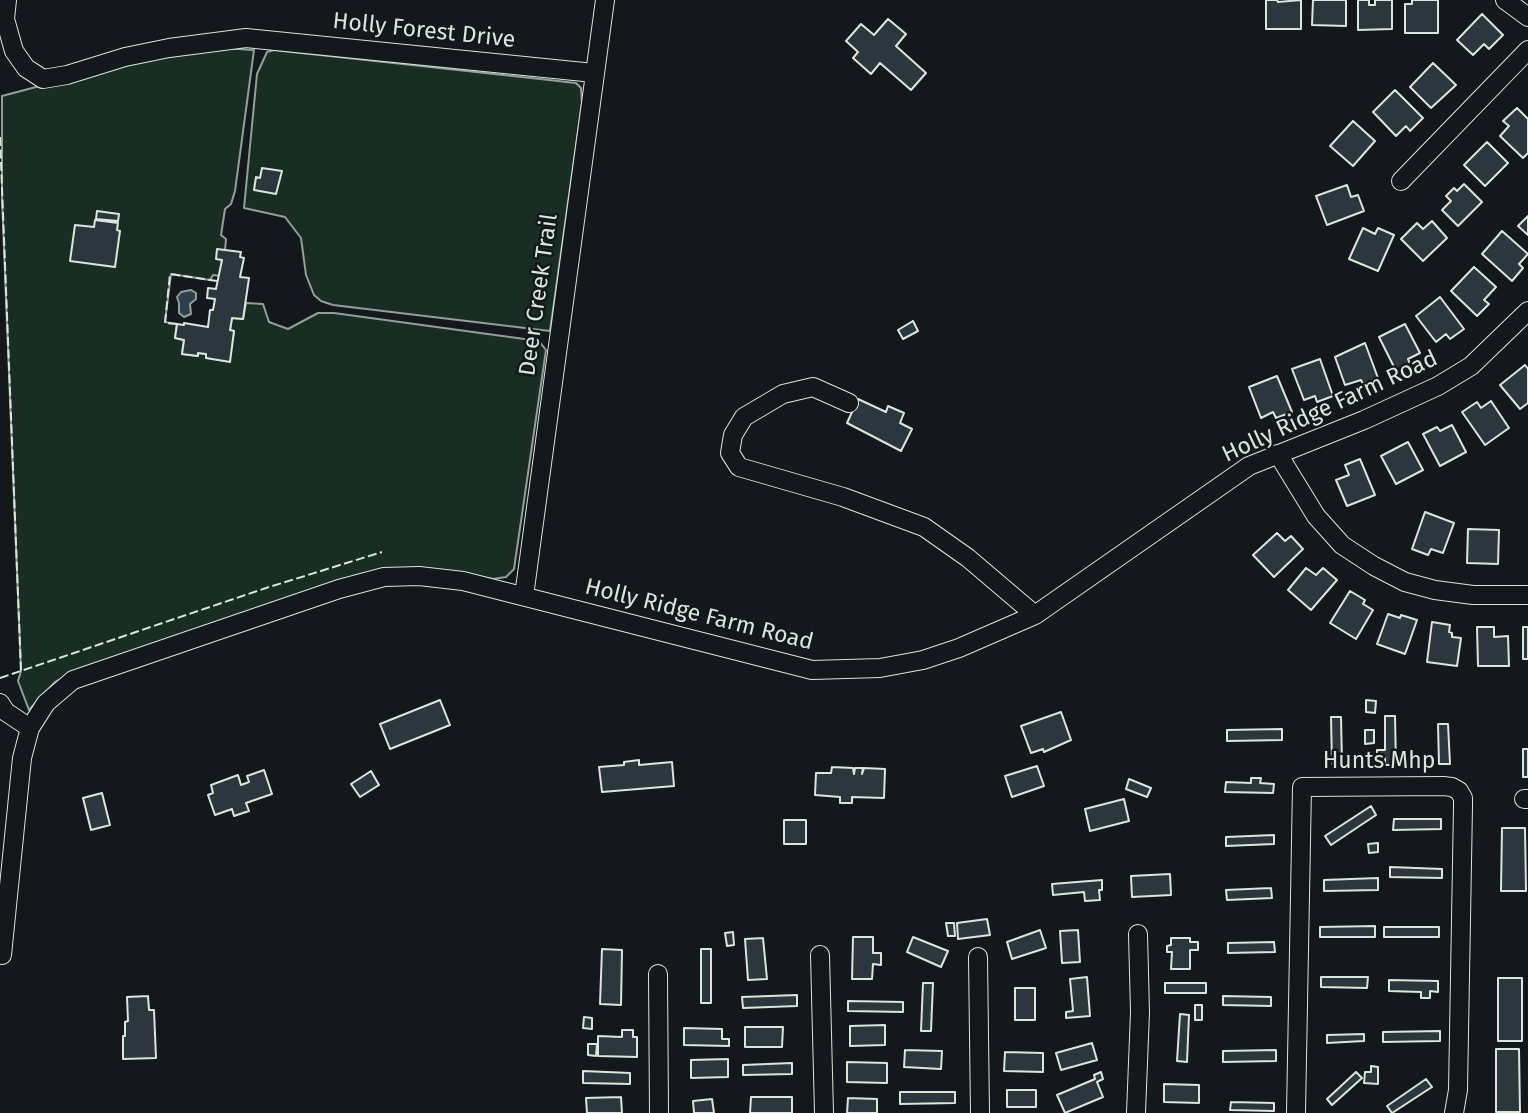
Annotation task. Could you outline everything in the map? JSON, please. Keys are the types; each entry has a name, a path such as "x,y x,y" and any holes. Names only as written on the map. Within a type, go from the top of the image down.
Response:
{"street":[{"name":"Holly Forest Drive","path":"7,0 5,19 14,51 26,68 43,79 169,48 246,38 594,73"},
{"name":"Deer Creek Trail","path":"524,596 605,0"},
{"path":"1505,0 1528,17"},
{"path":"1401,181 1528,50"},
{"name":"Holly Ridge Farm Road","path":"2,955 22,758 30,728 46,703 73,680 339,589 384,577 419,576 463,581 812,670 870,669 923,660 959,648 1035,615 1249,466 1438,387 1471,366 1528,311"},
{"path":"849,403 813,387 782,394 744,417 733,435 730,453 739,467 843,497 924,527 968,558 1035,615"},
{"path":"1278,454 1316,516 1342,545 1374,566 1405,582 1435,590 1473,595 1528,595"},
{"path":"0,703 6,712 30,728"},
{"name":"Hunts Mhp","path":"1296,1113 1302,787 1443,786 1452,787 1463,798 1458,1090 1454,1113"},
{"path":"1136,1113 1140,1012 1138,934"},
{"path":"820,956 824,1113"},
{"path":"978,957 980,1113"},
{"path":"659,974 659,1113"}],"green space":[{"path":"205,47 254,50 235,191 231,204 225,209 221,235 226,239 225,250 217,250 222,260 220,276 213,275 210,280 171,274 165,322 177,324 175,338 184,340 182,354 206,354 206,358 229,361 234,331 230,330 232,318 243,319 246,303 263,304 269,322 288,329 318,313 334,313 539,341 546,350 514,569 506,577 493,579 443,570 399,569 88,667 55,682 29,710 18,681 21,671 2,199 2,96 130,62"},
{"path":"274,50 576,83 581,88 582,103 550,331 333,305 314,295 306,275 301,238 285,217 244,208 257,74 267,52"}],"water":[{"path":"191,290 196,293 196,299 190,304 191,314 184,317 179,313 177,297 181,292"}],"building":[{"path":"1266,0 1301,0 1301,29 1266,29"},
{"path":"1313,0 1346,0 1346,26 1312,25"},
{"path":"1358,0 1369,0 1369,5 1375,5 1375,0 1392,0 1392,29 1358,30"},
{"path":"1412,0 1438,0 1438,33 1405,33 1405,4 1412,4"},
{"path":"1482,14 1503,35 1489,49 1484,44 1473,55 1457,40"},
{"path":"888,19 906,34 896,46 926,73 911,90 880,63 871,74 853,58 858,52 846,41 861,24 874,35"},
{"path":"1433,63 1456,85 1431,108 1410,87"},
{"path":"1395,90 1423,118 1410,131 1406,126 1396,136 1373,112"},
{"path":"1517,108 1528,119 1528,153 1523,158 1500,136 1509,126 1503,121"},
{"path":"1353,121 1375,141 1353,166 1330,146"},
{"path":"1487,142 1508,163 1485,186 1464,165"},
{"path":"262,168 282,171 276,194 254,190 256,177 260,178"},
{"path":"1464,184 1482,202 1458,226 1442,210 1451,201 1446,196 1454,188 1457,191"},
{"path":"1347,185 1351,197 1358,195 1364,211 1327,225 1316,196"},
{"path":"97,211 119,214 118,221 96,219"},
{"path":"1528,216 1528,235 1518,226"},
{"path":"95,220 118,223 117,230 120,231 115,267 70,261 75,225 94,227"},
{"path":"1432,221 1447,238 1423,261 1401,239 1417,223 1423,229"},
{"path":"1363,228 1375,234 1378,228 1394,235 1378,271 1349,259"},
{"path":"1502,231 1528,254 1519,264 1523,268 1512,281 1482,254"},
{"path":"217,249 241,252 240,257 244,258 240,277 249,278 243,319 232,318 230,330 234,331 230,362 206,358 206,354 182,354 184,340 175,338 177,324 208,327 210,310 213,310 215,299 207,298 208,288 216,289 222,260 216,259"},
{"path":"1474,267 1496,287 1484,300 1489,304 1477,316 1451,291"},
{"path":"1440,297 1464,329 1450,339 1446,334 1436,342 1416,316"},
{"path":"913,321 918,331 903,339 898,330"},
{"path":"1405,324 1420,353 1408,359 1411,366 1397,373 1379,337"},
{"path":"1365,343 1378,378 1363,384 1361,380 1345,385 1335,357"},
{"path":"1320,359 1333,396 1317,402 1315,396 1304,400 1292,369"},
{"path":"1525,365 1528,369 1528,403 1520,409 1500,385"},
{"path":"1277,376 1292,412 1276,418 1273,412 1261,418 1249,387"},
{"path":"858,399 886,412 888,406 904,413 900,423 912,429 901,451 847,423"},
{"path":"1491,401 1509,428 1485,445 1462,412 1477,402 1481,408"},
{"path":"1452,425 1466,452 1440,466 1423,434 1437,427 1440,431"},
{"path":"1408,442 1423,470 1396,484 1381,456"},
{"path":"1360,459 1375,495 1347,506 1336,480 1349,475 1345,465"},
{"path":"1425,512 1454,523 1443,553 1431,549 1428,555 1412,549"},
{"path":"1468,529 1499,530 1498,564 1467,563"},
{"path":"1277,533 1285,541 1291,536 1303,549 1274,577 1253,555"},
{"path":"1306,568 1316,575 1323,568 1337,580 1311,610 1288,590"},
{"path":"1350,591 1365,600 1363,604 1373,610 1356,639 1330,623"},
{"path":"1388,614 1417,620 1405,654 1377,644"},
{"path":"1432,622 1450,625 1449,632 1452,637 1461,638 1457,666 1427,662"},
{"path":"1477,627 1494,627 1494,637 1508,636 1509,666 1478,666"},
{"path":"1523,627 1528,627 1528,659 1523,659"},
{"path":"440,700 450,725 390,749 380,724"},
{"path":"1366,700 1376,701 1375,713 1366,712"},
{"path":"1061,712 1071,740 1044,752 1043,749 1031,753 1021,726"},
{"path":"1385,716 1395,716 1396,765 1385,765 1385,758 1377,758 1377,750 1385,750"},
{"path":"1331,717 1341,717 1342,764 1332,764"},
{"path":"1438,724 1448,724 1450,764 1439,764"},
{"path":"1282,729 1282,740 1227,741 1227,730"},
{"path":"1365,730 1374,730 1374,743 1365,744"},
{"path":"1523,749 1528,749 1528,777 1523,777"},
{"path":"639,760 639,765 672,762 674,786 602,792 599,767 624,765 624,762"},
{"path":"1037,766 1044,786 1012,797 1005,776"},
{"path":"832,767 853,768 854,774 855,768 863,768 862,774 864,768 885,769 884,798 852,797 852,803 840,803 840,797 815,795 816,773 831,773"},
{"path":"264,770 272,794 246,803 249,811 234,816 232,809 215,815 208,795 213,793 211,785 238,775 241,785 249,782 247,776"},
{"path":"371,771 379,785 360,797 351,784"},
{"path":"1251,778 1261,778 1260,783 1274,784 1273,793 1225,792 1226,782 1251,783"},
{"path":"1129,779 1151,788 1147,797 1126,789"},
{"path":"102,793 110,825 91,830 83,798"},
{"path":"1124,799 1129,821 1090,831 1085,809"},
{"path":"1371,806 1376,815 1331,845 1325,836"},
{"path":"1394,819 1441,819 1441,829 1393,830"},
{"path":"784,820 806,820 806,844 784,844"},
{"path":"1502,828 1525,828 1526,891 1501,891"},
{"path":"1274,835 1274,844 1226,846 1226,837"},
{"path":"1378,843 1378,852 1369,853 1368,844"},
{"path":"1390,867 1442,869 1442,878 1390,877"},
{"path":"1170,874 1171,895 1132,897 1131,876"},
{"path":"1378,878 1378,890 1324,891 1324,880"},
{"path":"1102,880 1100,900 1085,901 1084,892 1053,895 1052,884"},
{"path":"1271,888 1272,898 1227,900 1226,890"},
{"path":"987,919 990,935 958,939 957,923"},
{"path":"946,923 954,923 955,936 948,936"},
{"path":"1375,926 1375,937 1320,937 1320,927"},
{"path":"1384,927 1439,927 1439,937 1384,937"},
{"path":"1040,930 1046,948 1012,959 1007,942"},
{"path":"1078,930 1080,962 1062,963 1060,931"},
{"path":"733,932 734,945 727,946 725,933"},
{"path":"853,937 873,937 873,953 881,953 881,965 873,964 872,979 852,979"},
{"path":"913,937 948,951 941,967 907,952"},
{"path":"763,938 767,979 748,980 745,939"},
{"path":"1171,938 1190,938 1190,942 1198,942 1198,950 1190,950 1190,969 1171,969 1172,952 1167,952 1167,946 1171,945"},
{"path":"1274,942 1275,952 1228,953 1228,943"},
{"path":"602,949 622,950 621,1005 600,1004"},
{"path":"701,949 711,949 711,1003 701,1003"},
{"path":"1087,977 1090,1016 1066,1018 1066,1012 1073,1011 1070,979"},
{"path":"1321,977 1368,977 1367,988 1321,987"},
{"path":"1498,978 1522,978 1522,1041 1498,1041"},
{"path":"1389,980 1438,981 1438,992 1430,991 1430,998 1421,998 1421,992 1389,991"},
{"path":"923,983 933,983 931,1031 921,1031"},
{"path":"1165,983 1206,983 1206,993 1165,993"},
{"path":"1015,988 1035,988 1035,1020 1015,1020"},
{"path":"797,995 797,1006 743,1008 742,997"},
{"path":"148,996 149,1010 154,1010 156,1058 123,1059 123,1036 125,1022 128,1021 127,997"},
{"path":"1223,996 1271,997 1271,1006 1223,1005"},
{"path":"848,1001 903,1002 903,1012 848,1011"},
{"path":"1195,1005 1202,1005 1202,1020 1195,1020"},
{"path":"1180,1014 1189,1015 1187,1062 1177,1061"},
{"path":"584,1017 592,1018 592,1029 583,1028"},
{"path":"885,1025 885,1045 850,1046 850,1026"},
{"path":"745,1027 783,1027 782,1047 745,1047"},
{"path":"684,1028 722,1029 722,1039 729,1039 729,1046 684,1045"},
{"path":"622,1030 633,1030 633,1037 637,1037 637,1057 598,1056 598,1036 622,1037"},
{"path":"1440,1031 1440,1041 1383,1042 1383,1032"},
{"path":"1364,1034 1364,1041 1327,1043 1327,1035"},
{"path":"1092,1043 1097,1060 1061,1070 1056,1053"},
{"path":"588,1044 597,1044 596,1056 588,1055"},
{"path":"1496,1049 1519,1049 1520,1112 1496,1112"},
{"path":"905,1050 942,1051 941,1069 904,1067"},
{"path":"1276,1050 1276,1061 1223,1062 1223,1051"},
{"path":"1005,1052 1043,1053 1043,1072 1004,1071"},
{"path":"728,1059 728,1077 691,1078 691,1060"},
{"path":"847,1062 887,1063 887,1083 847,1082"},
{"path":"792,1063 792,1074 743,1075 743,1065"},
{"path":"1371,1066 1378,1067 1378,1084 1364,1083 1365,1072 1371,1072"},
{"path":"583,1071 630,1073 630,1084 583,1083"},
{"path":"1101,1072 1103,1079 1097,1082 1103,1097 1065,1113 1057,1095 1095,1079 1094,1075"},
{"path":"1356,1072 1362,1078 1332,1105 1327,1099"},
{"path":"1426,1079 1432,1087 1392,1113 1387,1106"},
{"path":"1164,1084 1199,1085 1199,1103 1164,1102"},
{"path":"1007,1090 1036,1090 1036,1107 1007,1107"},
{"path":"900,1092 955,1092 955,1103 900,1104"},
{"path":"621,1097 622,1113 587,1113 586,1098"},
{"path":"751,1097 792,1097 792,1113 750,1113"},
{"path":"848,1098 877,1099 877,1113 847,1113"},
{"path":"712,1099 714,1113 694,1113 693,1101"},
{"path":"1231,1102 1274,1103 1274,1111 1230,1110"}],"fence":[{"path":"0,137 21,671"},
{"path":"177,324 165,323 170,274 217,281"},
{"path":"0,678 266,588 382,552"}]}
